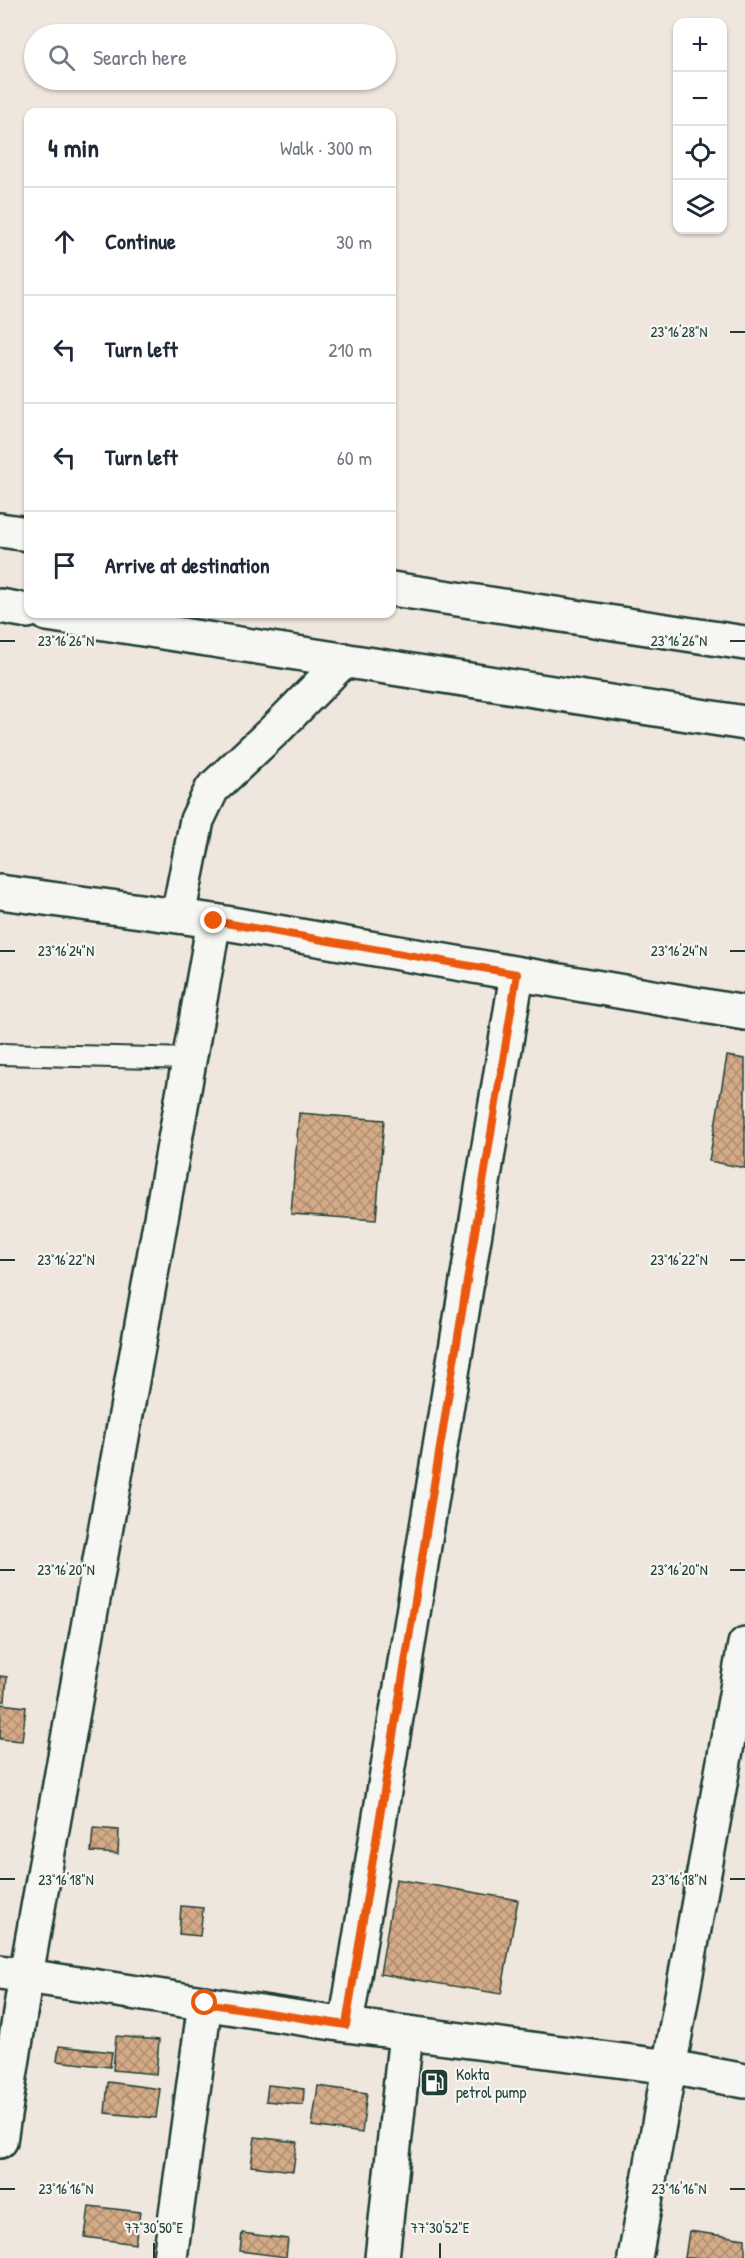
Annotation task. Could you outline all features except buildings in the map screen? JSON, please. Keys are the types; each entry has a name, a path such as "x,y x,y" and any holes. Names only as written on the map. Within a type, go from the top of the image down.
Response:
{"street":[{"path":"0,530 24,533"},
{"path":"396,590 745,644"},
{"path":"0,606 24,610"},
{"path":"73,618 745,723"},
{"path":"178,916 197,820 212,789 344,660"},
{"path":"0,892 214,921 745,1013"},
{"path":"0,2141 13,1974 190,1059 214,921"},
{"path":"346,2025 517,974"},
{"path":"635,2258 745,1644"},
{"path":"13,1974 346,2025 670,2067 745,2081"},
{"path":"170,2258 205,2003"},
{"path":"382,2258 406,2033"}],"lane":[{"path":"0,1054 190,1059"}],"place":[{"name":"Kokta petrol pump","path":"435,2083"}],"route":[{"path":"205,2003 346,2025 517,974 214,921"}]}
